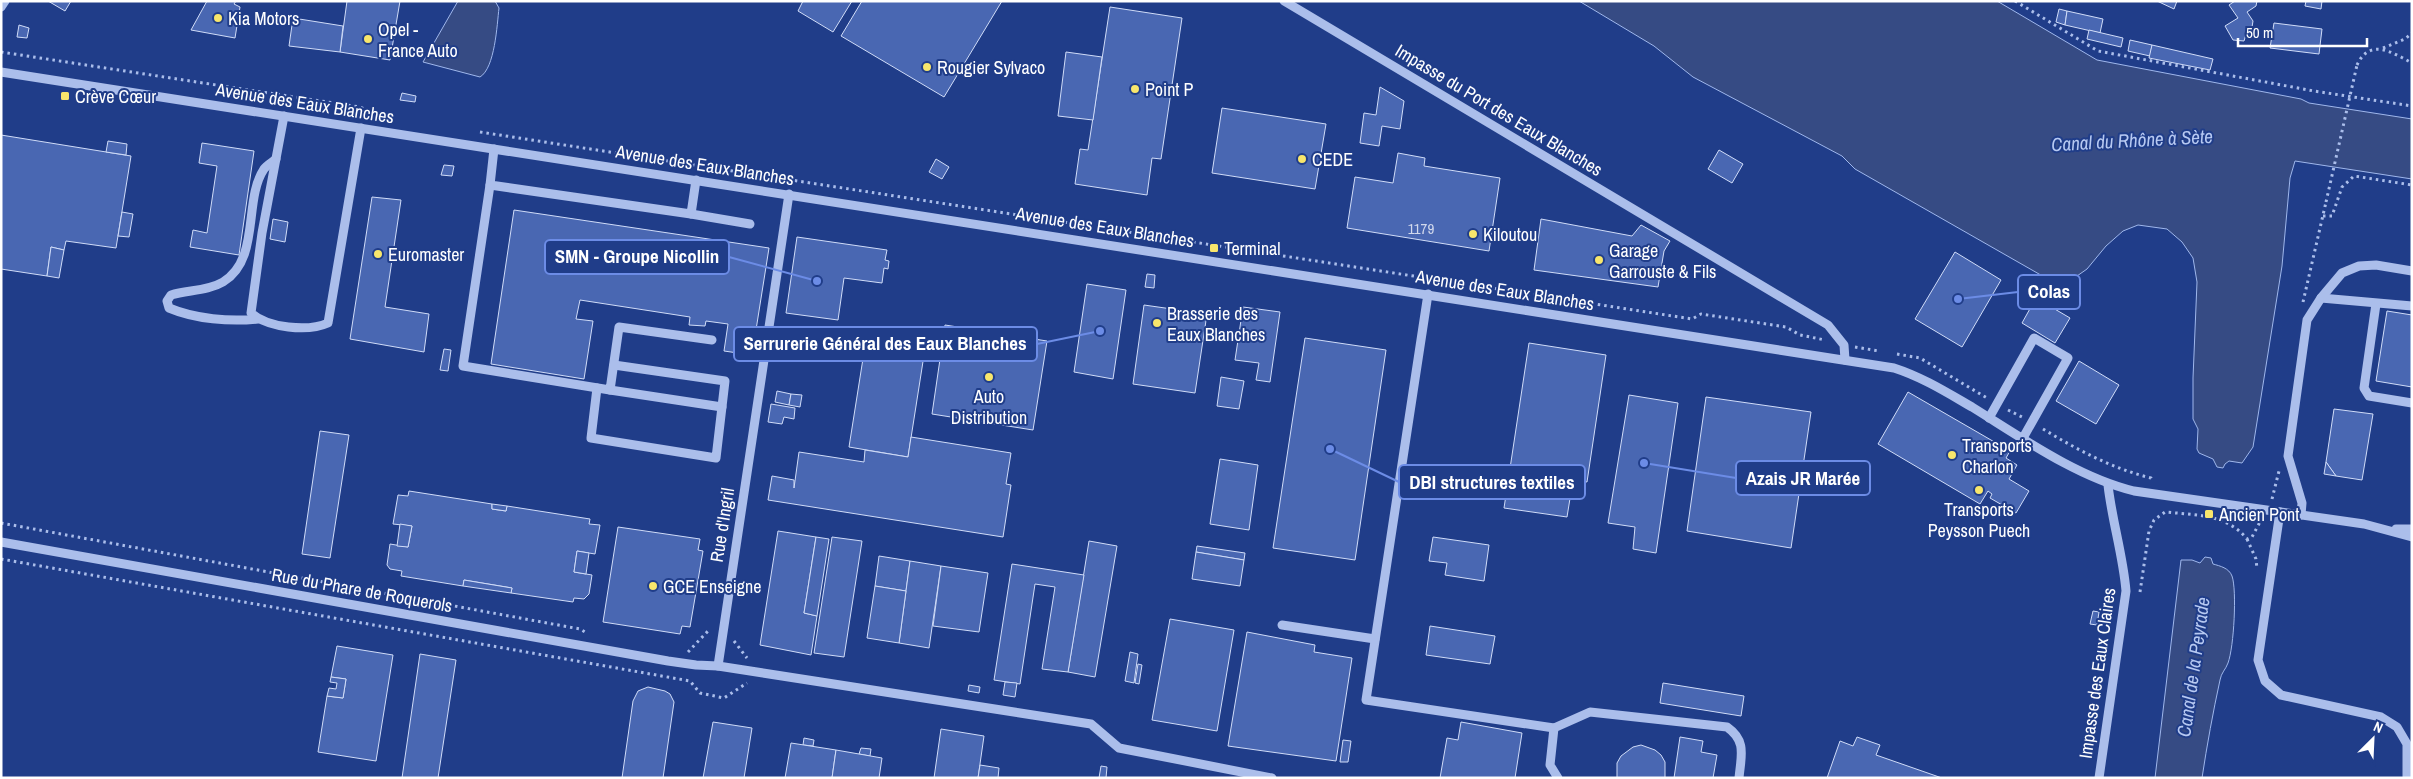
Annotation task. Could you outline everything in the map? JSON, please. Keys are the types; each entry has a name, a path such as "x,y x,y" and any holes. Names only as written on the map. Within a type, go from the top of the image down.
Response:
{"street":[{"path":"1,7 5,1"},
{"name":"Impasse du Port des Eaux Blanches","path":"1284,1 1828,324 1844,345 1845,360"},
{"name":"Avenue des Eaux Blanches","path":"1,72 1894,368 1912,374 2108,484 2134,491 2383,528 2412,529"},
{"path":"258,319 251,313 262,233 284,116"},
{"path":"276,159 265,167 259,180 243,260 234,274 222,282 207,288 171,295 167,301 169,308 180,313 240,321 258,319 305,330 328,324 361,128"},
{"path":"494,149 463,366 722,407"},
{"path":"691,214 696,180"},
{"path":"490,185 750,224"},
{"name":"Rue d'Ingril","path":"718,666 788,194"},
{"path":"2301,515 2302,503 2288,456 2307,320 2321,298 2342,273 2359,266 2376,265 2412,271"},
{"path":"1428,294 1366,700 1554,728 1590,712 1727,728 1738,735 1742,749 1739,778"},
{"path":"2321,298 2412,306"},
{"path":"2376,304 2364,388 2369,396 2412,403"},
{"path":"610,390 618,327 712,340"},
{"path":"1989,418 2034,338 2068,358 2023,438"},
{"path":"597,388 592,438 716,458 725,381 614,365"},
{"name":"Impasse des Eaux Claires","path":"2099,778 2126,591 2124,562 2111,515 2108,484"},
{"path":"2280,512 2258,660 2265,681 2281,695 2381,717 2397,727 2407,744 2406,778"},
{"name":"Avenue des Eaux Blanches","path":"2383,528 2412,537"},
{"name":"Rue du Phare de Roquerols","path":"1,542 668,661 718,666"},
{"path":"1282,625 1375,639"},
{"path":"718,666 1091,724 1119,748 1272,778"},
{"path":"1554,728 1550,765 1558,778"}],"path":[{"path":"2015,1 2098,51 2314,91 2412,106"},
{"path":"2326,202 2357,65 2361,57 2370,51 2405,39 2412,33"},
{"path":"2383,48 2412,64"},
{"path":"2323,216 2332,216 2342,187 2354,176 2412,185"},
{"path":"2139,600 2149,531 2154,520 2165,512 2210,517 2225,521 2240,530 2247,539 2256,559 2258,571 2271,575"},
{"path":"2247,539 2252,538"}],"water":[{"path":"458,1 495,1 499,8 492,56 485,72 480,77 423,62"},
{"name":"Canal du Rhône à Sète","path":"1579,1 1997,1 2097,60 2301,99 2309,103 2412,119 2412,179 2295,161 2290,178 2282,266 2253,447 2242,463 2229,461 2223,468 2217,467 2213,459 2199,453 2197,449 2198,429 2193,419 2197,282 2193,258 2182,242 2167,229 2138,225 2123,231 2106,246 2087,269 2067,283 2061,279 2053,282 1855,169 1842,156 1693,77 1654,46"},
{"name":"Canal de la Peyrade","path":"2205,557 2211,558 2213,564 2227,569 2231,573 2234,583 2235,605 2230,655 2222,673 2202,778 2155,778 2181,560 2192,560 2200,563"}],"building":[{"path":"48,1 71,1 65,11"},
{"name":"Kia Motors","path":"207,1 236,1 234,4 240,7 235,38 191,30"},
{"name":"Opel - France Auto","path":"347,1 400,1 390,60 340,52"},
{"path":"803,1 852,1 833,32 798,11"},
{"name":"Rougier Sylvaco","path":"862,1 1002,1 944,97 841,36"},
{"path":"2157,1 2177,1 2174,9"},
{"path":"2235,1 2257,1 2256,6 2247,12 2253,21 2252,27 2247,31 2244,41 2233,40 2225,26 2238,18 2229,5"},
{"path":"2306,1 2322,1 2321,9 2305,6"},
{"name":"Point P","path":"1110,7 1182,18 1161,159 1152,158 1147,195 1075,184 1080,149 1088,150"},
{"path":"2059,9 2067,11 2065,25 2056,22"},
{"path":"2067,11 2103,19 2100,33 2065,25"},
{"path":"293,18 343,26 340,52 289,46"},
{"path":"2274,23 2322,29 2319,54 2270,48"},
{"path":"19,25 29,28 27,38 17,37"},
{"path":"2089,30 2123,38 2121,47 2087,39"},
{"path":"2130,40 2152,45 2150,56 2128,51"},
{"path":"2152,45 2213,59 2210,70 2149,58"},
{"path":"1066,52 1102,57 1093,120 1058,116"},
{"path":"1380,87 1404,101 1400,129 1382,126 1379,146 1360,143 1364,113 1376,115"},
{"path":"402,93 416,96 415,102 400,100"},
{"path":"1222,108 1326,124 1315,189 1212,173"},
{"path":"1,135 131,156 116,248 66,241 64,250 51,247 47,276 1,269"},
{"path":"108,141 127,144 126,155 106,152"},
{"path":"202,143 254,151 239,255 190,247 193,230 207,233 217,166 199,163"},
{"path":"1719,150 1743,164 1732,183 1708,169"},
{"path":"1398,153 1425,158 1424,166 1500,178 1489,251 1347,228 1355,177 1393,183"},
{"path":"936,159 949,167 942,179 929,172"},
{"path":"444,165 454,166 452,176 441,175"},
{"name":"Euromaster","path":"372,197 401,200 385,307 429,314 424,352 350,339"},
{"path":"514,210 769,248 752,355 724,351 728,324 706,321 705,326 689,325 690,317 580,300 576,319 593,321 584,379 491,364"},
{"path":"122,212 133,214 129,237 118,236"},
{"path":"273,219 288,222 285,242 270,239"},
{"name":"Garage Garrouste & Fils","path":"1541,219 1632,236 1641,225 1670,241 1664,251 1658,287 1534,270"},
{"path":"797,237 887,250 885,260 889,261 888,269 884,268 882,283 844,278 838,320 786,313"},
{"path":"51,247 64,250 59,278 47,276"},
{"path":"1955,252 2001,280 1962,347 1915,319"},
{"path":"1147,274 1155,275 1154,288 1145,287"},
{"path":"1087,284 1126,290 1113,379 1074,372"},
{"path":"2036,298 2070,318 2055,343 2022,323"},
{"path":"1144,305 1207,314 1195,393 1133,384"},
{"path":"1243,307 1280,312 1270,382 1256,380 1259,363 1235,360"},
{"path":"2387,311 2412,315 2412,387 2376,381"},
{"name":"Auto Distribution","path":"945,325 1047,341 1033,430 932,414"},
{"path":"868,327 927,336 908,457 849,447"},
{"path":"1305,338 1386,350 1355,560 1273,548"},
{"path":"1529,343 1606,355 1587,482 1573,480 1567,517 1504,508"},
{"path":"444,349 451,350 448,371 440,370"},
{"path":"2079,361 2119,385 2096,424 2056,401"},
{"path":"1221,377 1244,381 1239,409 1217,406"},
{"path":"777,391 791,394 789,405 775,402"},
{"name":"Transports Charlon","path":"1908,392 2010,451 2006,458 2017,465 2009,479 2029,491 2016,513 1990,498 1992,494 1988,491 1980,504 1878,444"},
{"path":"791,394 802,395 800,407 789,405"},
{"path":"1629,395 1678,403 1656,553 1633,549 1635,527 1608,523"},
{"path":"1706,397 1811,412 1791,548 1687,531"},
{"path":"771,404 795,408 794,419 784,417 782,424 768,422"},
{"path":"2334,409 2373,414 2362,480 2336,476 2326,462"},
{"path":"320,431 349,435 330,558 302,554"},
{"path":"911,437 1011,453 1006,484 1011,485 1003,537 768,500 772,476 794,480 794,488 799,452 864,462 865,450 908,457"},
{"path":"1220,459 1258,465 1249,530 1210,524"},
{"path":"2326,462 2336,476 2324,474"},
{"path":"409,491 492,504 492,509 506,511 507,506 590,519 589,524 600,525 595,554 577,551 574,572 592,575 589,594 584,599 574,598 573,602 511,593 512,588 464,580 463,586 401,576 402,571 390,569 387,565 390,544 408,547 412,526 393,524 398,495 408,496"},
{"path":"492,504 507,506 506,511 492,509"},
{"path":"400,524 412,526 408,547 397,546"},
{"name":"GCE Enseigne","path":"618,527 700,539 698,550 703,551 690,627 682,626 680,634 603,622"},
{"path":"778,531 816,537 804,613 817,616 811,655 760,645"},
{"path":"816,537 829,539 817,616 804,613"},
{"path":"832,537 862,541 844,657 814,653"},
{"path":"1433,537 1489,545 1484,581 1445,575 1447,563 1429,561"},
{"path":"1089,541 1117,546 1095,677 1068,672"},
{"path":"1197,546 1245,553 1244,560 1196,552"},
{"path":"577,551 589,553 586,574 574,572"},
{"path":"1196,552 1244,560 1240,586 1192,579"},
{"path":"879,556 910,561 906,591 875,586"},
{"path":"910,561 941,566 929,648 899,643"},
{"path":"1012,564 1084,575 1068,672 1042,669 1055,587 1035,584 1020,684 994,680"},
{"path":"941,566 988,573 979,632 933,626"},
{"path":"464,580 512,588 511,593 463,586"},
{"path":"875,586 906,591 899,643 867,638"},
{"path":"2093,611 2099,612 2097,625 2090,624"},
{"path":"1170,619 1234,630 1217,731 1152,720"},
{"path":"1430,626 1495,636 1490,664 1426,655"},
{"path":"1247,632 1315,645 1314,652 1352,658 1336,761 1228,746"},
{"path":"337,646 393,655 376,761 318,752 327,696 343,698 346,679 331,677"},
{"path":"1130,652 1138,654 1134,683 1125,681"},
{"path":"420,654 456,660 438,778 402,778"},
{"path":"1138,664 1142,665 1139,684 1135,683"},
{"path":"331,677 346,679 343,698 327,696 329,688 336,689 337,683 330,682"},
{"path":"1005,682 1017,683 1015,697 1003,695"},
{"path":"1663,683 1744,696 1741,716 1660,703"},
{"path":"969,685 980,687 979,693 968,691"},
{"path":"648,687 665,691 670,694 674,702 663,778 622,778 633,701 638,691"},
{"path":"713,722 752,728 744,778 703,778"},
{"path":"1461,722 1522,733 1515,778 1440,778 1447,738 1458,740"},
{"path":"941,729 984,736 978,778 934,778"},
{"path":"1680,737 1703,741 1701,752 1717,755 1713,778 1674,778"},
{"path":"1857,737 1880,745 1876,755 1942,778 1827,778 1840,741 1853,746"},
{"path":"804,738 814,740 813,746 803,745"},
{"path":"1343,740 1351,741 1348,762 1340,762"},
{"path":"791,743 836,750 832,778 785,778"},
{"path":"1641,745 1655,750 1661,755 1665,762 1665,778 1617,778 1617,763 1621,756 1633,747"},
{"path":"861,748 871,749 870,756 859,754"},
{"path":"836,750 882,758 879,778 832,778"},
{"path":"980,765 999,768 998,778 978,778"},
{"path":"1101,766 1107,767 1106,778 1099,778"}],"place":[{"name":"Kia Motors","path":"218,18"},
{"name":"Opel - France Auto","path":"368,39"},
{"name":"Rougier Sylvaco","path":"927,67"},
{"name":"Point P","path":"1135,89"},
{"name":"Crève Cœur","path":"65,96"},
{"name":"CEDE","path":"1302,159"},
{"name":"Kiloutou","path":"1473,234"},
{"name":"Terminal","path":"1214,248"},
{"name":"Euromaster","path":"378,254"},
{"name":"Garage Garrouste & Fils","path":"1599,260"},
{"name":"SMN - Groupe Nicollin","path":"817,281"},
{"name":"Colas","path":"1958,299"},
{"name":"Brasserie des Eaux Blanches","path":"1157,323"},
{"name":"Serrurerie Général des Eaux Blanches","path":"1100,331"},
{"name":"Auto Distribution","path":"989,377"},
{"name":"DBI structures textiles","path":"1330,449"},
{"name":"Transports Charlon","path":"1952,455"},
{"name":"Azais JR Marée","path":"1644,463"},
{"name":"Transports Peysson Puech","path":"1979,490"},
{"name":"Ancien Pont","path":"2209,514"},
{"name":"GCE Enseigne","path":"653,586"}]}
